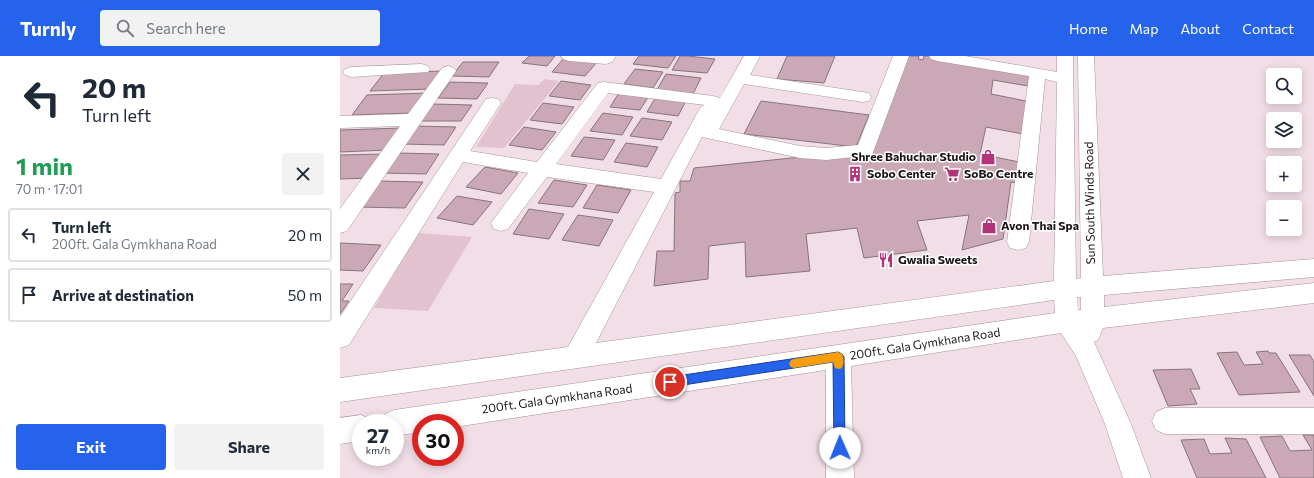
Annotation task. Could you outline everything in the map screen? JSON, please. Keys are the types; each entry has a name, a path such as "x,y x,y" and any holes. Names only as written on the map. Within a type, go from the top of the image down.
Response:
{"street":[{"path":"340,86 362,56"},
{"path":"569,56 606,59 608,56"},
{"path":"575,358 737,56"},
{"path":"752,56 708,133 800,152 826,154 865,151 901,56"},
{"path":"937,56 1064,78"},
{"path":"1065,56 1065,289 1067,322 1086,350 1118,424 1137,478"},
{"name":"Sun South Winds Road","path":"1086,56 1093,319 1086,350"},
{"path":"350,72 422,69"},
{"path":"340,225 448,71"},
{"path":"1018,242 1038,73"},
{"path":"740,78 863,97"},
{"path":"501,223 604,86 713,101"},
{"path":"340,337 492,103"},
{"path":"340,122 414,120"},
{"path":"457,155 541,170 667,187"},
{"path":"340,193 362,193"},
{"path":"340,390 1065,289 1314,268"},
{"name":"200ft. Gala Gymkhana Road","path":"404,422 1067,322 1314,293"},
{"path":"838,357 840,478"},
{"path":"1165,422 1314,421"},
{"path":"340,431 352,429"}],"shaded area":[{"path":"544,79 559,81 504,148 476,147 515,84 539,85"},
{"path":"418,233 472,237 428,311 374,308"}],"building":[{"path":"529,56 555,56 547,66 522,63"},
{"path":"639,56 676,56 668,68 633,64"},
{"path":"680,56 715,59 707,73 672,70"},
{"path":"787,56 835,56 824,83 777,79"},
{"name":"Sobo Center","path":"907,56 919,56 918,59 923,60 924,56 944,56 1030,70 1028,86 993,80 991,94 1026,101 1023,134 986,127 980,154 1019,162 1017,183 1011,182 1003,239 962,250 969,215 917,221 927,250 864,258 857,228 806,234 810,271 746,277 745,242 709,246 708,279 654,286 657,251 674,251 675,193 680,192 680,181 690,181 694,168 870,150"},
{"path":"564,58 597,62 585,76 552,72"},
{"path":"463,62 499,62 489,77 452,76"},
{"path":"635,69 663,72 653,88 624,84"},
{"path":"442,71 431,89 370,91 384,73"},
{"path":"666,74 701,78 693,94 657,90"},
{"path":"561,81 591,85 580,100 549,96"},
{"path":"450,82 488,83 477,99 438,98"},
{"path":"621,90 650,94 640,110 610,107"},
{"path":"428,93 415,113 352,115 367,95"},
{"path":"657,95 687,99 678,116 647,112"},
{"path":"761,101 869,115 856,147 744,134"},
{"path":"543,103 574,107 562,124 530,120"},
{"path":"433,104 472,105 461,121 421,121"},
{"path":"603,113 633,117 622,135 590,131"},
{"path":"642,118 672,122 662,140 630,136"},
{"path":"415,126 456,127 444,145 402,144"},
{"path":"524,127 556,132 542,150 509,145"},
{"path":"402,128 388,150 340,152 340,130"},
{"path":"584,137 615,140 603,160 571,156"},
{"path":"626,143 658,147 647,167 614,162"},
{"path":"397,153 439,154 426,174 382,173"},
{"path":"385,154 369,178 340,179 340,155"},
{"path":"485,167 518,173 501,194 466,187"},
{"path":"554,180 587,185 573,207 538,203"},
{"path":"378,181 423,182 405,208 359,207"},
{"path":"597,185 631,190 618,213 583,208"},
{"path":"457,196 492,202 473,225 437,218"},
{"path":"529,209 564,214 549,239 513,234"},
{"path":"578,215 613,220 599,246 562,240"},
{"path":"340,243 381,245 363,271 340,270"},
{"path":"340,284 353,284 342,301 349,301 340,314"},
{"path":"1268,351 1269,353 1276,353 1300,392 1239,395 1217,353 1237,352 1244,365 1263,364 1256,352"},
{"path":"1289,355 1310,355 1314,362 1314,396"},
{"path":"1191,369 1200,389 1190,389 1197,404 1168,406 1153,370"},
{"path":"1303,435 1314,435 1314,478 1280,478 1260,437 1282,436 1290,451 1312,450"},
{"path":"1225,438 1246,439 1266,478 1197,478 1181,440 1204,439 1210,454 1232,453"}],"slow traffic":[{"path":"794,364 838,357 839,365"}],"place":[{"name":"Shree Bahuchar Studio","path":"988,157"},
{"name":"Sobo Center","path":"855,174"},
{"name":"SoBo Centre","path":"952,174"},
{"name":"Avon Thai Spa","path":"989,226"},
{"name":"Gwalia Sweets","path":"886,260"}],"route":[{"path":"670,382 838,357 840,448"}]}
